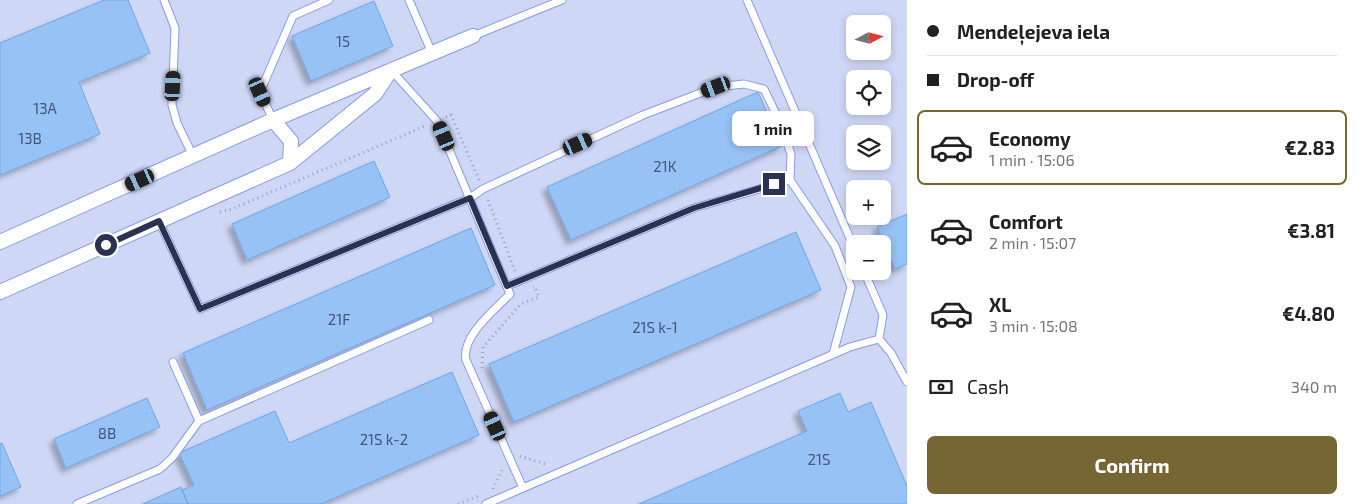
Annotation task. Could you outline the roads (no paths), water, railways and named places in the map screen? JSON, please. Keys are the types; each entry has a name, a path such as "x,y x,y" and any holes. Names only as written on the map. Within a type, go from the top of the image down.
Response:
{"street":[{"path":"0,242 273,120 473,36"},
{"path":"0,292 290,163 375,94 391,70"},
{"path":"273,120 291,141 290,163"}],"lane":[{"path":"164,0 176,28 172,105 177,123 193,156"},
{"path":"273,120 260,92 292,16 329,0"},
{"path":"409,0 432,53"},
{"path":"473,36 562,0"},
{"path":"747,0 849,235"},
{"path":"391,70 437,121 510,294 469,338 465,353 466,360 523,488"},
{"path":"159,221 200,309 470,198 501,181 643,115 716,87 744,84 764,89 779,120 791,154 790,180 835,246 851,287 833,354"},
{"path":"507,286 694,208 790,180"},
{"path":"868,280 883,315 879,339"},
{"path":"77,504 160,469 172,458 199,421 429,320"},
{"path":"486,504 833,354 879,339"},
{"path":"879,339 891,353 907,382"},
{"path":"173,362 199,421"}]}
